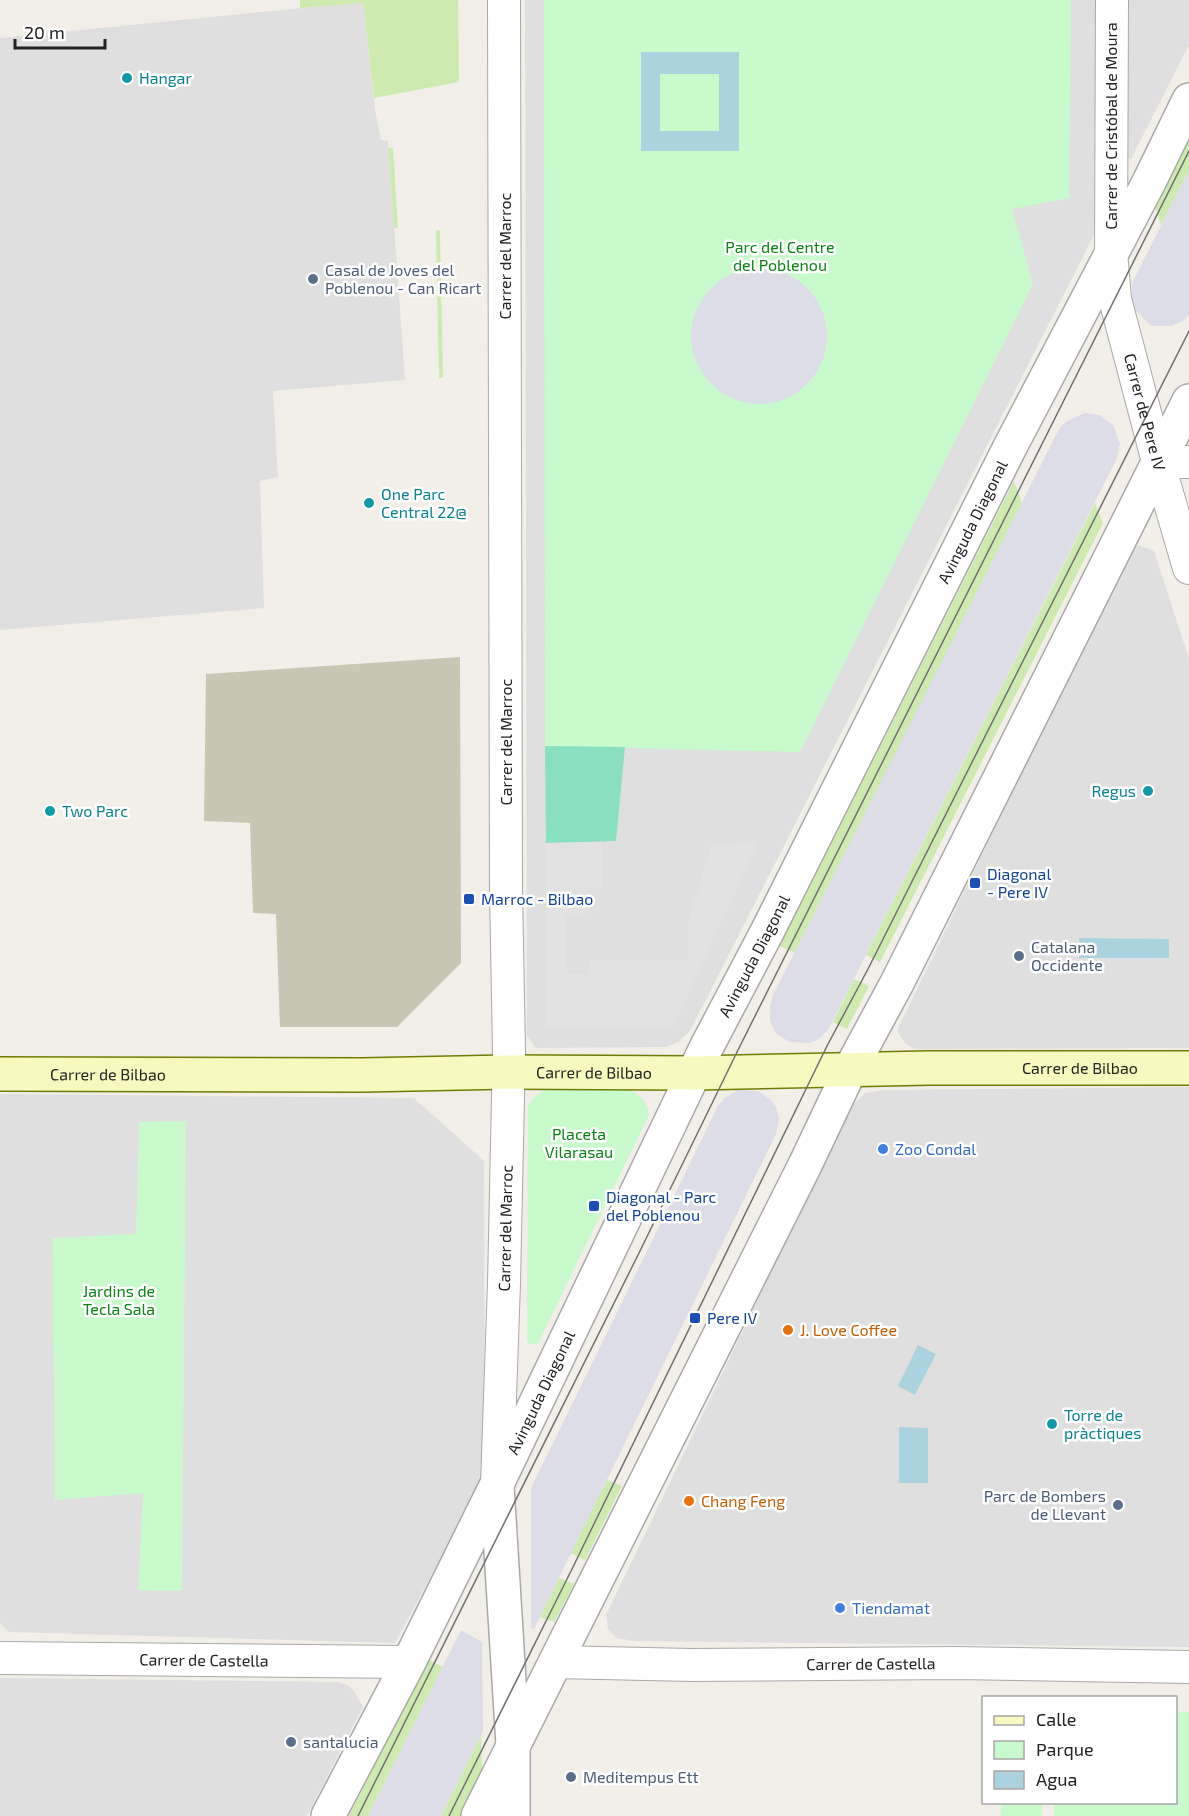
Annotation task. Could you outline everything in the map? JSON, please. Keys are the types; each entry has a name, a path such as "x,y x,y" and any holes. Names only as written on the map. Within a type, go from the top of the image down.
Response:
{"main road":[{"name":"Carrer de Bilbao","path":"0,1074 363,1075 508,1072 694,1073 851,1068 1189,1068"}],"street":[{"name":"Carrer del Marroc","path":"497,1484 508,1072 504,0"},
{"name":"Carrer de Cristóbal de Moura","path":"1111,252 1112,0"},
{"name":"Avinguda Diagonal","path":"328,1816 409,1662 497,1484 694,1073 1189,100"},
{"name":"Carrer de Pere IV","path":"1111,252 1115,299 1174,462 1189,568"},
{"path":"478,1816 805,1165 851,1068 1174,462 1189,401"},
{"path":"497,1484 513,1745 513,1816"},
{"name":"Carrer de Castella","path":"0,1658 409,1662"},
{"name":"Carrer de Castella","path":"555,1662 692,1665 955,1663 1189,1667"}],"shaded area":[{"name":"Parc del Centre del Poblenou","path":"525,0 1098,0 1099,225 690,1031 678,1042 665,1047 536,1048 527,1036"},
{"path":"1123,0 1189,0 1189,45 1131,159 1124,158"},
{"path":"363,2 375,110 381,140 388,141 405,380 273,391 278,477 260,481 264,608 0,630 0,38"},
{"path":"1189,170 1189,314 1184,320 1172,326 1152,326 1135,310 1132,300 1132,283"},
{"path":"759,268 785,273 807,288 822,310 827,336 822,362 807,384 785,399 759,404 733,399 711,384 696,362 691,336 696,310 711,288 733,273"},
{"path":"1085,413 1100,415 1113,425 1120,444 1117,458 828,1030 819,1039 810,1043 789,1042 776,1033 770,1021 770,1005 773,995 1059,429 1067,421"},
{"path":"1138,545 1154,551 1189,659 1189,1048 914,1049 904,1042 897,1030 1131,548"},
{"path":"460,657 461,963 397,1027 280,1027 276,914 253,913 250,823 204,821 206,674"},
{"path":"602,842 602,887 586,887 587,914 566,915 567,974 589,974 589,960 688,960 688,921 712,845 758,842 673,1027 546,1028 546,843"},
{"path":"1189,1087 1189,1647 634,1641 617,1638 608,1629 606,1615 850,1108 865,1093 883,1090"},
{"path":"738,1090 758,1091 771,1100 776,1107 779,1119 776,1134 534,1629 531,1628 531,1488 718,1106 725,1098"},
{"path":"0,1094 414,1098 484,1161 485,1475 395,1643 9,1632 0,1623"},
{"path":"461,1630 482,1642 483,1731 441,1816 368,1816"},
{"path":"0,1678 340,1682 354,1691 363,1707 307,1816 0,1816"}],"green space":[{"path":"300,0 458,0 459,82 374,98 363,3 300,8"},
{"name":"Parc del Centre del Poblenou","path":"544,0 1071,0 1069,198 1012,209 1033,284 800,752 545,746"},
{"path":"1189,133 1189,170 1161,225 1154,204"},
{"path":"388,148 393,148 398,228 394,228"},
{"path":"436,230 440,230 443,378 439,378"},
{"path":"1014,481 1022,503 795,953 780,946"},
{"path":"1095,503 1103,523 880,962 866,955"},
{"path":"545,746 625,747 616,841 546,843"},
{"path":"854,979 869,986 847,1029 833,1022"},
{"name":"Placeta Vilarasau","path":"551,1088 626,1088 642,1098 649,1115 538,1343 530,1345 527,1340 528,1107 537,1095"},
{"name":"Jardins de Tecla Sala","path":"186,1121 182,1591 138,1590 143,1493 55,1500 53,1238 136,1234 139,1122"},
{"path":"607,1480 622,1486 585,1560 571,1553"},
{"path":"559,1578 574,1584 554,1622 540,1617"},
{"path":"428,1659 443,1667 368,1816 349,1816"},
{"path":"1177,1712 1189,1712 1189,1816 1054,1816 1054,1804 1177,1804"},
{"path":"481,1735 482,1771 460,1816 441,1816"},
{"path":"1001,1804 1043,1804 1042,1816 1001,1816"}],"water":[{"path":"641,52 739,52 739,151 641,151","holes":["660,74 719,74 719,131 660,131"]},
{"path":"1079,938 1169,939 1169,958 1079,958"},
{"path":"918,1345 936,1354 915,1395 898,1386"},
{"path":"899,1427 928,1428 928,1483 899,1483"}],"tram line":[{"path":"358,1816 739,1048 1189,151"},
{"path":"449,1816 827,1046 1189,331"}],"place":[{"name":"Hangar","path":"127,78"},
{"name":"Casal de Joves del Poblenou - Can Ricart","path":"313,279"},
{"name":"One Parc Central 22@","path":"369,503"},
{"name":"Regus","path":"1148,791"},
{"name":"Two Parc","path":"50,811"},
{"name":"Diagonal - Pere IV","path":"975,883"},
{"name":"Marroc - Bilbao","path":"469,899"},
{"name":"Catalana Occidente","path":"1019,956"},
{"name":"Zoo Condal","path":"883,1149"},
{"name":"Diagonal - Parc del Poblenou","path":"594,1206"},
{"name":"Pere IV","path":"695,1318"},
{"name":"J. Love Coffee","path":"788,1330"},
{"name":"Torre de pràctiques","path":"1052,1424"},
{"name":"Chang Feng","path":"689,1501"},
{"name":"Parc de Bombers de Llevant","path":"1118,1505"},
{"name":"Tiendamat","path":"840,1608"},
{"name":"santalucia","path":"291,1742"},
{"name":"Meditempus Ett","path":"571,1777"}]}
